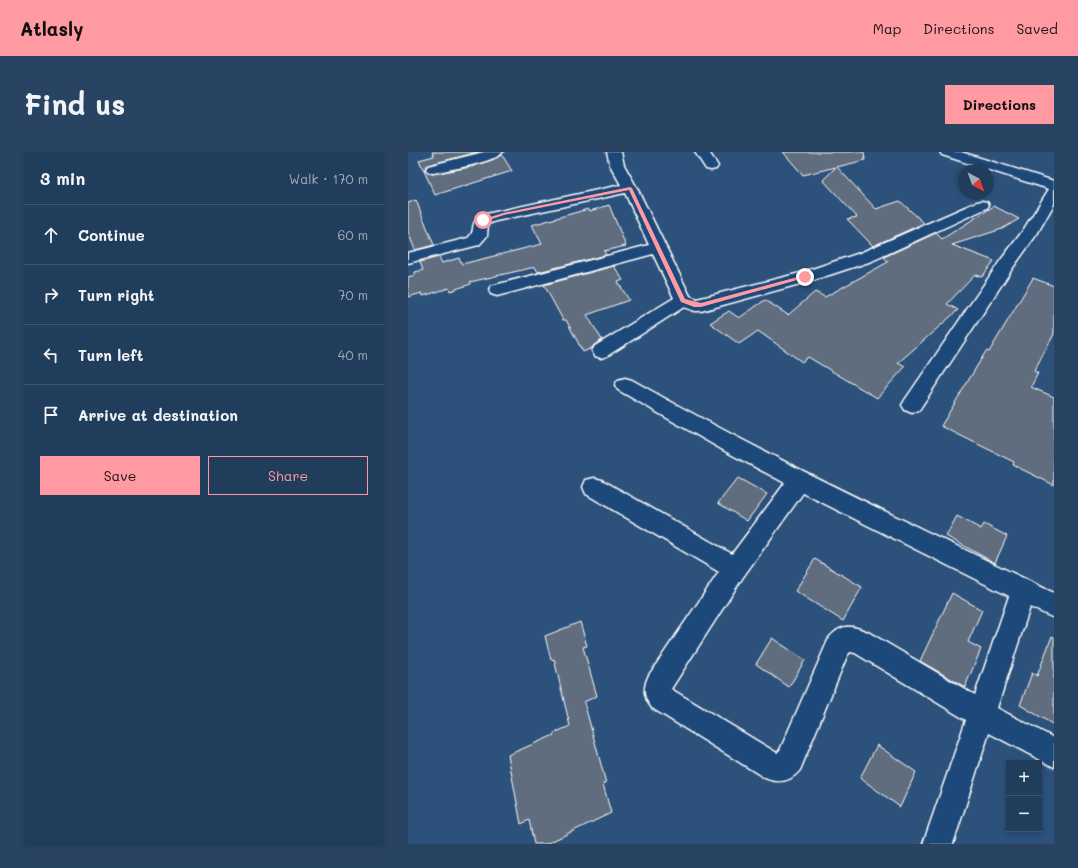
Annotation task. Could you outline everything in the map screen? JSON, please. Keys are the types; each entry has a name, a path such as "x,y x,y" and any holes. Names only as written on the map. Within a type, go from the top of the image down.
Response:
{"street":[{"path":"433,169 481,158 496,152"},
{"path":"614,152 617,165 630,188 683,300 694,305 701,305 838,267 866,257 982,205"},
{"path":"702,152 711,166"},
{"path":"947,152 1054,186"},
{"path":"408,258 476,240 479,236 481,222 491,217 630,188"},
{"path":"912,405 1006,265 1029,234 1054,192"},
{"path":"497,290 658,248"},
{"path":"601,351 683,300"},
{"path":"624,385 678,417 800,480 1054,606"},
{"path":"800,480 735,569 658,684 656,689 658,696 670,705 775,768 786,765 790,760 838,647 845,639 852,638 981,714 1054,753"},
{"path":"594,487 735,569"},
{"path":"938,844 1023,591"}],"building":[{"path":"432,152 478,152 428,165 425,170 428,173 433,174 471,167 502,155 512,171 435,195 419,160 434,156"},
{"path":"783,152 864,152 865,160 837,167 876,209 900,201 924,223 873,246 847,219 857,217 823,180 836,167 803,175"},
{"path":"416,200 434,245 415,250 408,232 408,203"},
{"path":"609,205 626,246 604,251 606,255 538,272 535,267 470,282 471,284 450,291 449,288 423,296 422,293 408,297 408,277 415,275 415,272 423,270 420,262 439,257 442,263 459,258 462,264 542,244 532,225 588,209 590,211"},
{"path":"994,206 1019,219 1002,229 952,245 994,261 982,277 975,275 947,304 958,310 898,363 905,367 877,398 808,357 802,362 758,331 739,344 710,323 729,311 739,318 765,300 788,315 815,292 825,297 888,262 884,257 936,233 942,239"},
{"path":"614,266 623,280 618,282 629,300 587,315 602,340 592,348 583,352 566,320 563,320 544,285"},
{"path":"1033,278 1054,286 1054,334 1034,371 1038,373 1031,387 1054,397 1054,485 1013,465 1014,462 941,426 986,351 989,352"},
{"path":"738,478 767,494 747,521 718,503"},
{"path":"957,516 981,529 984,524 1007,536 995,563 946,536"},
{"path":"815,559 862,587 843,621 795,591"},
{"path":"952,593 982,610 968,642 981,649 965,687 920,661"},
{"path":"580,622 587,646 583,647 597,696 584,702 606,783 603,784 611,813 546,844 534,844 529,820 521,824 508,755 554,735 554,733 570,726 554,659 551,660 545,636"},
{"path":"1052,636 1054,637 1054,725 1020,705 1032,673 1037,676"},
{"path":"772,638 805,660 789,687 756,664"},
{"path":"877,745 916,772 900,807 860,778"}],"route":[{"path":"483,220 503,214 630,188 683,300 694,305 701,305 805,277"}]}
